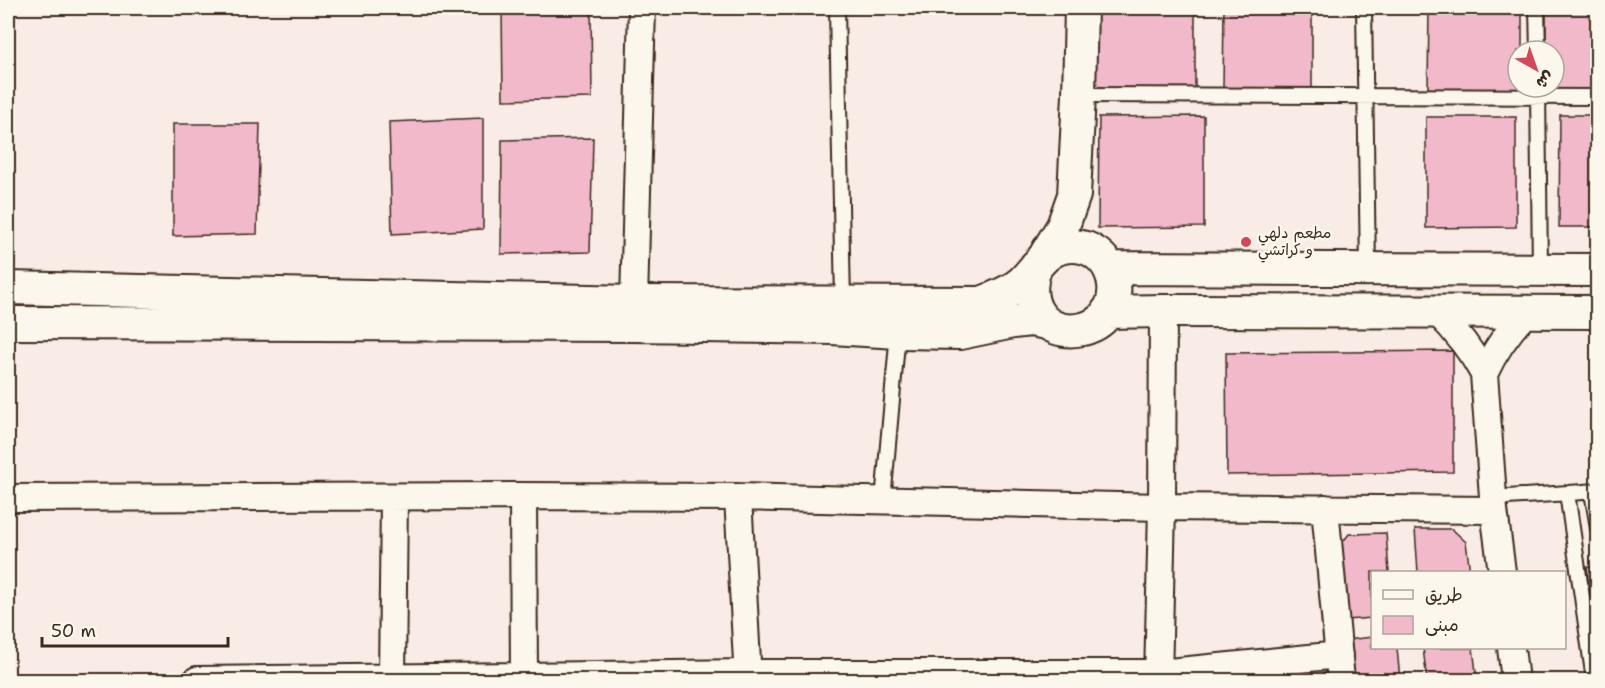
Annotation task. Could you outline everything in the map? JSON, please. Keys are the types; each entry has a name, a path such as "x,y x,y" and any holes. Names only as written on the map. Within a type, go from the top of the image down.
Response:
{"street":[{"path":"633,302 642,8"},
{"path":"8,323 597,324 832,328 960,333 1030,320 1072,331 1086,328 1098,322 1107,312 1113,302 1115,290 1114,279 1107,263 1084,229 1074,195 1081,8"},
{"path":"1047,323 1032,302 1031,278 1063,226 1074,195"},
{"path":"8,288 633,302 982,303 1011,291 1041,260 1060,247 1075,246 1091,249 1107,263 1368,269 1598,270"},
{"path":"1107,312 1163,310 1598,312"},
{"path":"1159,677 1163,310"},
{"path":"1437,312 1464,340 1484,374 1502,571"},
{"path":"1484,374 1491,356 1502,340 1527,312"},
{"path":"523,496 524,676"},
{"path":"392,678 394,497"},
{"path":"8,498 738,497 1162,507 1494,504"},
{"path":"738,497 748,677"},
{"path":"1325,507 1341,681"},
{"path":"1511,649 1515,681"},
{"path":"197,681 524,676 628,678 1159,677 1339,655"}],"lane":[{"path":"837,8 843,302"},
{"path":"1364,8 1368,269"},
{"path":"1538,8 1538,39"},
{"path":"1079,95 1506,93"},
{"path":"1566,94 1598,97"},
{"path":"1538,99 1539,270"},
{"path":"883,501 898,332"},
{"path":"1494,504 1595,491 1598,528"},
{"path":"1568,493 1594,681"}],"building":[{"path":"502,8 591,8 592,98 503,100"},
{"path":"1089,8 1195,8 1195,91 1089,91"},
{"path":"1224,8 1312,8 1312,90 1223,90"},
{"path":"1429,8 1522,8 1522,39 1506,39 1506,90 1428,90"},
{"path":"1546,8 1598,8 1598,90 1566,90 1566,39 1546,39"},
{"path":"1560,115 1598,115 1598,227 1559,227"},
{"path":"1204,116 1204,227 1098,228 1099,117"},
{"path":"1426,117 1516,117 1516,227 1426,228"},
{"path":"483,118 483,229 392,234 389,122"},
{"path":"173,124 260,124 257,234 173,236"},
{"path":"593,138 590,252 501,254 502,140"},
{"path":"1453,351 1453,472 1227,475 1226,353"},
{"path":"1415,529 1452,529 1466,542 1470,571 1418,571"},
{"path":"1386,533 1389,571 1371,571 1371,618 1346,620 1338,548 1349,534"},
{"path":"1587,567 1598,567 1598,644 1595,645"},
{"path":"1371,637 1371,649 1397,649 1400,680 1351,680 1347,640"},
{"path":"1423,649 1473,649 1477,680 1427,680"}],"place":[{"name":"مطعم دلهي و كراتشي","path":"1246,242"}]}
